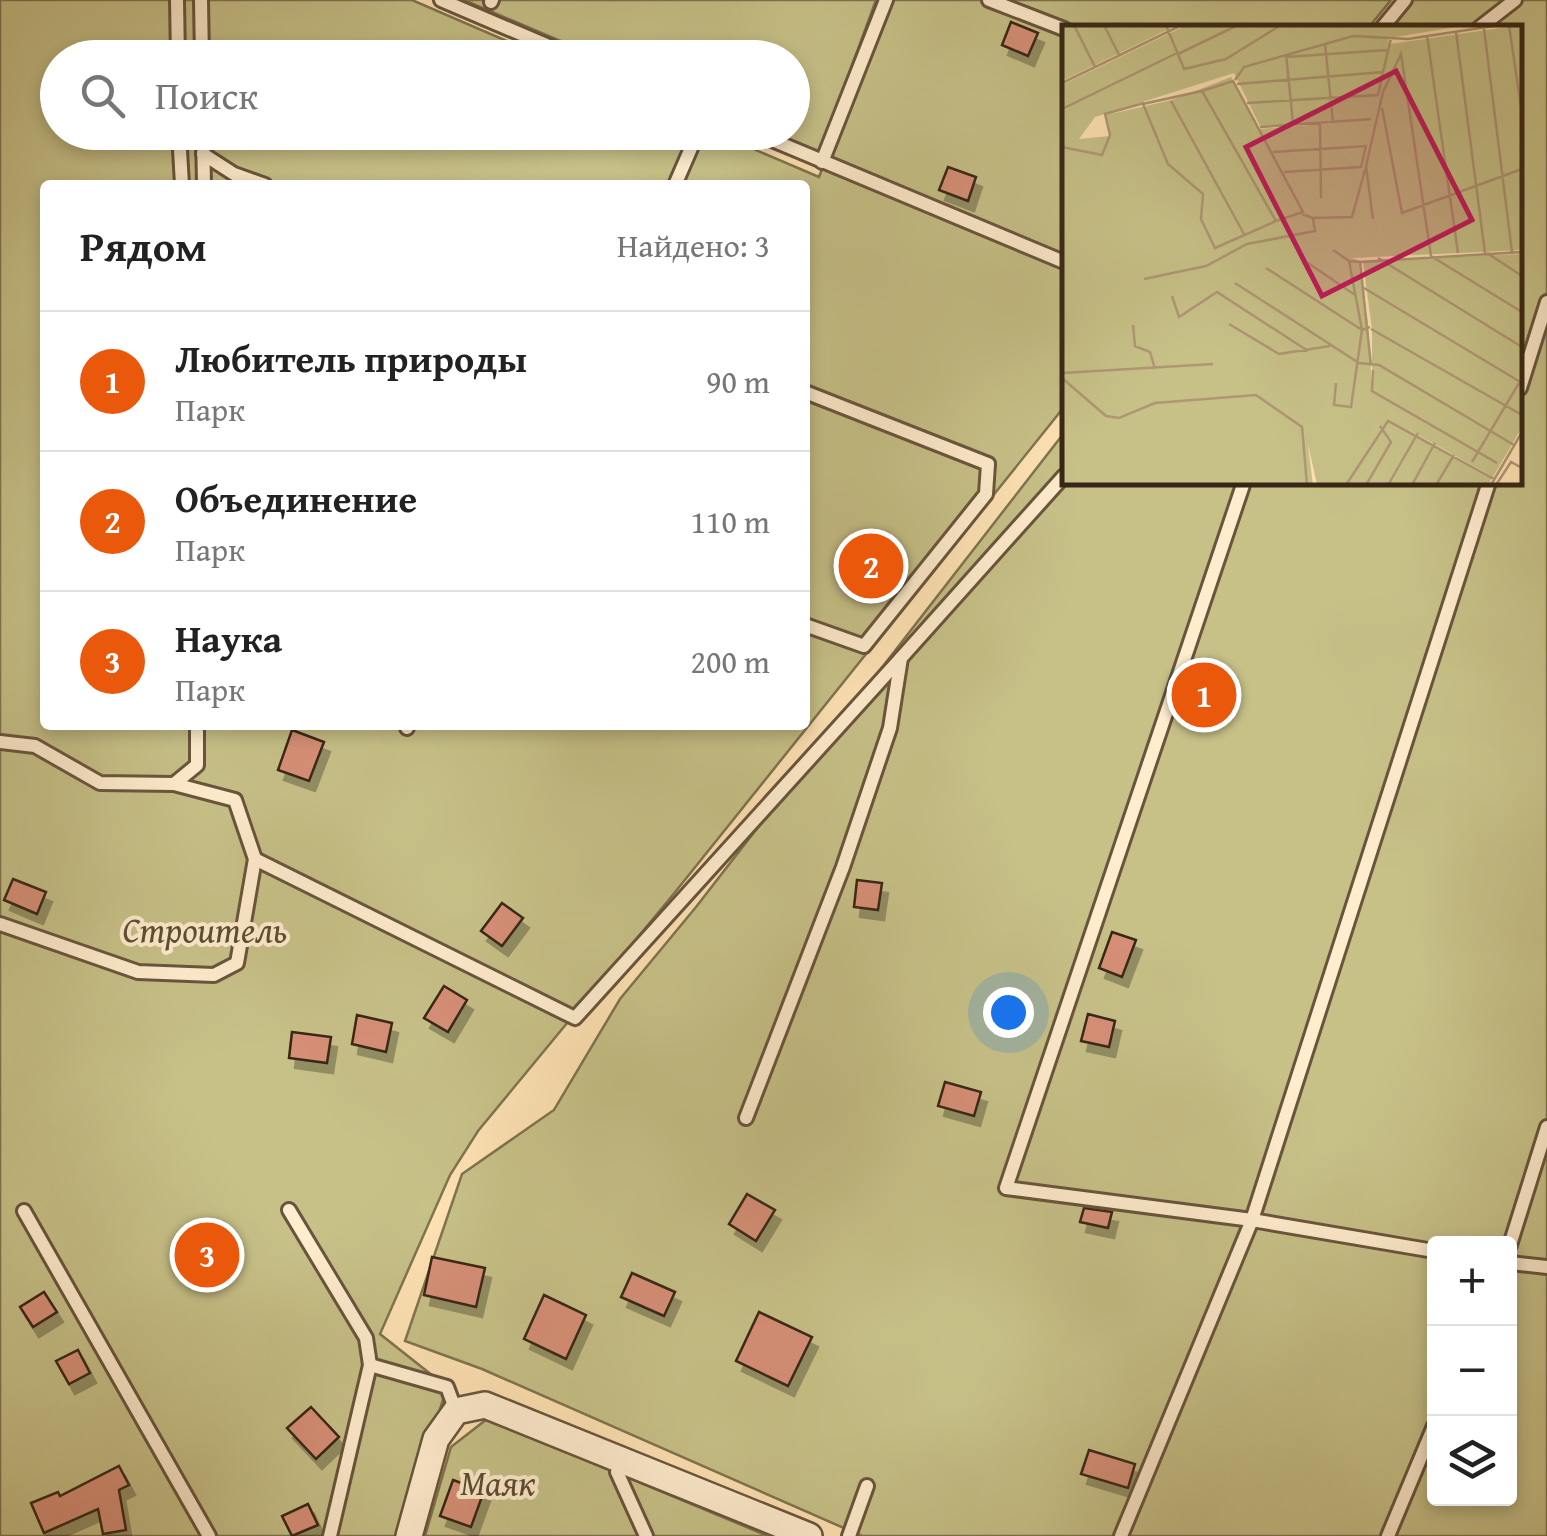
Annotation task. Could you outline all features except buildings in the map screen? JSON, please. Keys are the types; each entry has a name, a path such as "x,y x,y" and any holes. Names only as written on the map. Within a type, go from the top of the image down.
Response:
{"street":[{"path":"409,1536 436,1438 456,1411 485,1405 809,1536"}],"lane":[{"path":"178,0 178,40"},
{"path":"201,0 202,40"},
{"path":"442,0 535,40"},
{"path":"822,162 886,0"},
{"path":"990,0 1062,28"},
{"path":"1384,25 1405,0"},
{"path":"1484,25 1516,0"},
{"path":"181,150 182,180"},
{"path":"203,150 204,180"},
{"path":"677,180 690,150"},
{"path":"794,150 1062,261"},
{"path":"203,154 251,180"},
{"path":"1522,382 1547,302"},
{"path":"810,394 988,464 986,494 864,646 810,627"},
{"path":"256,859 576,1018 1062,478"},
{"path":"1243,485 1006,1188 1252,1220 1427,1250"},
{"path":"1121,1536 1252,1220 1488,485"},
{"path":"746,1118 843,867 890,728 901,658"},
{"path":"174,784 196,765 197,730"},
{"path":"0,742 35,746 100,783 174,784 235,800 256,859 237,963 214,975 138,972 0,924"},
{"path":"1513,1236 1547,1127"},
{"path":"289,1210 366,1338 370,1366 330,1536"},
{"path":"24,1211 209,1536"},
{"path":"1517,1264 1547,1267"},
{"path":"370,1366 447,1387 456,1411"},
{"path":"1388,1536 1427,1443"},
{"path":"623,1458 617,1472 646,1536"},
{"path":"849,1536 867,1486"}],"green space":[{"name":"Строитель","path":"0,0 195,0 196,40 40,40 40,150 200,150 201,180 40,180 40,730 805,730 478,1131 450,1175 380,1334 447,1387 400,1536 0,1536"},
{"path":"204,0 412,0 505,40 205,40"},
{"path":"464,0 876,0 820,153 810,149 810,40 558,40"},
{"path":"888,0 1391,0 1371,25 1062,25 1062,409 810,724 810,180 208,180 207,150 756,150 819,177"},
{"path":"1408,0 1547,0 1547,1536 862,1536 482,1369 405,1341 462,1174 554,1110 620,999 696,907 1062,436 1062,485 1522,485 1522,25 1387,25"},
{"name":"Маяк","path":"487,1419 768,1536 425,1536 451,1447"}],"place":[{"name":"Объединение","path":"871,566"},
{"name":"Любитель природы","path":"1204,695"},
{"name":"Наука","path":"207,1255"}]}
